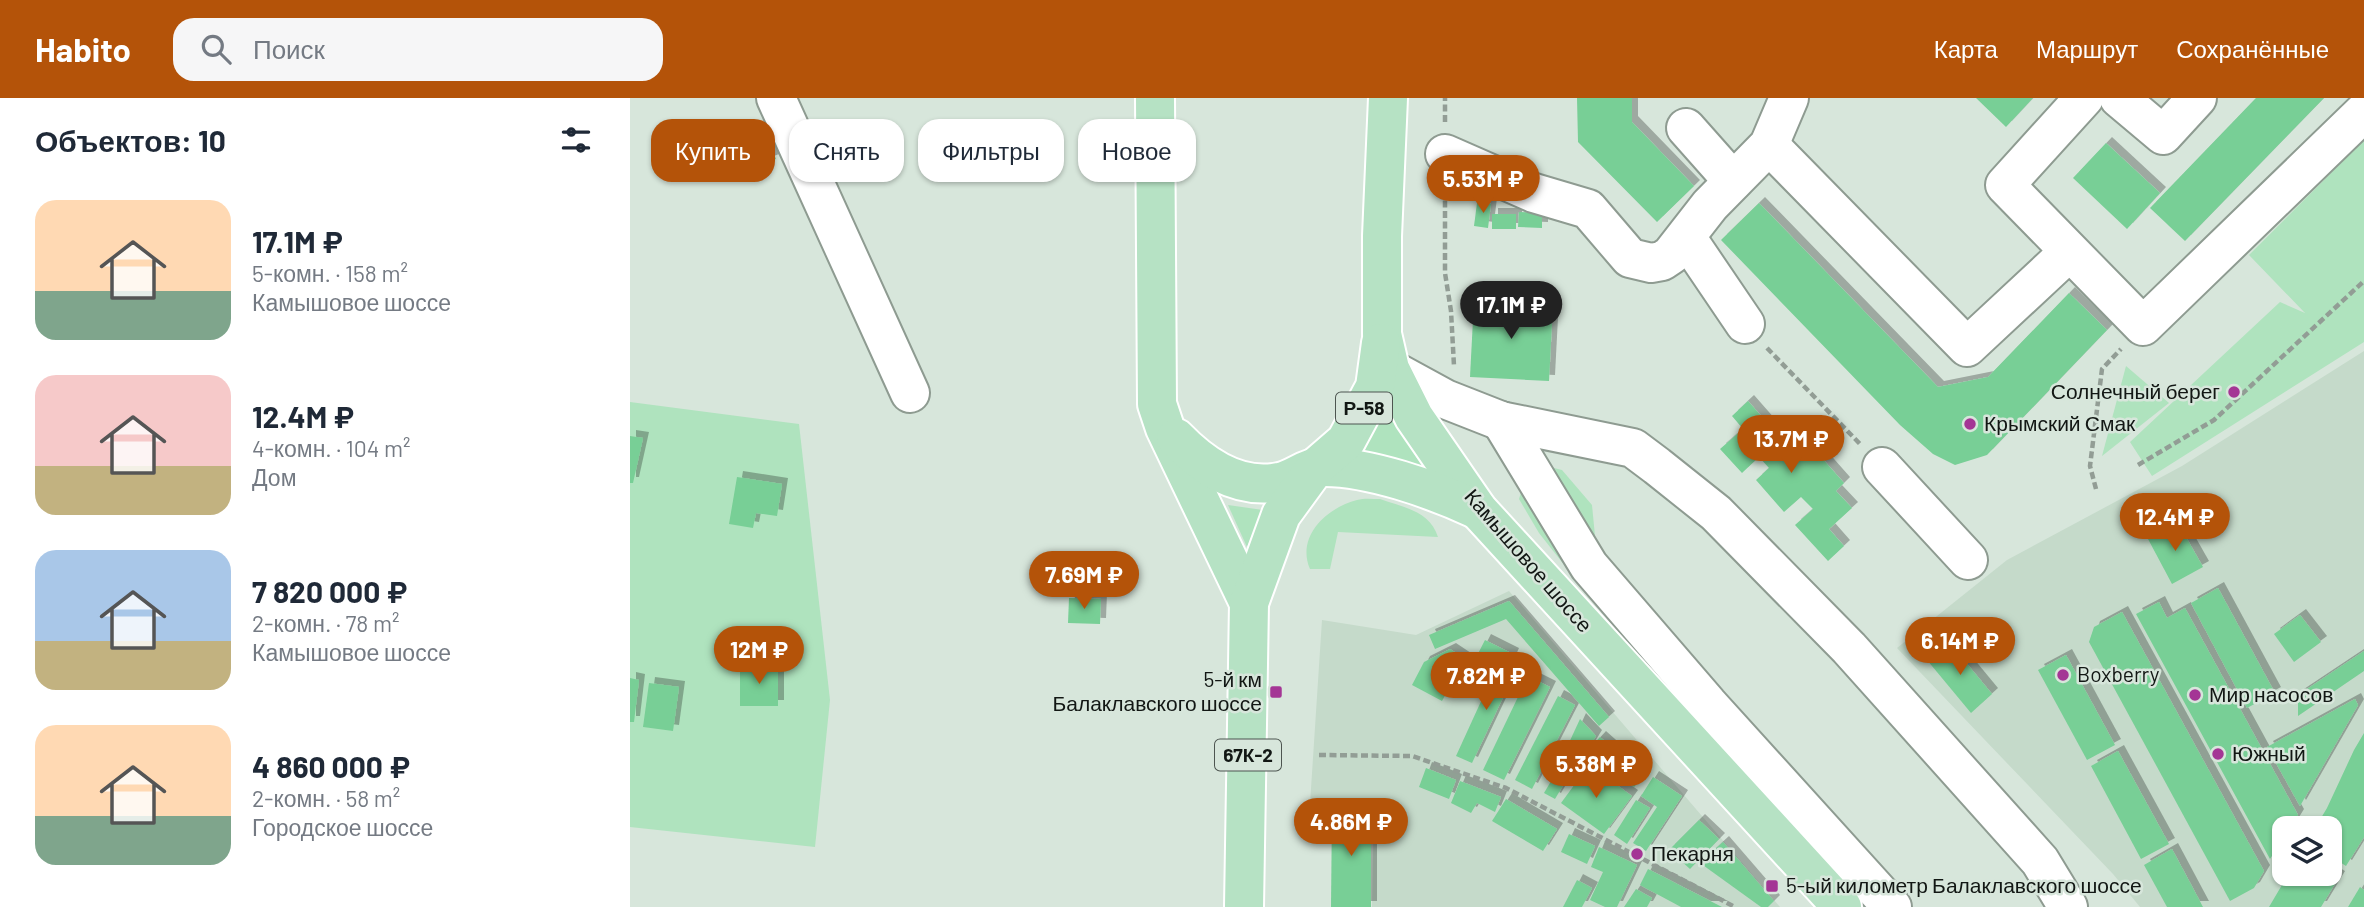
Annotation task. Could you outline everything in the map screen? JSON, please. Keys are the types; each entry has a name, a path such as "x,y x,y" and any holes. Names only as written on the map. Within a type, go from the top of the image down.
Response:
{"main road":[{"path":"1155,98 1157,404 1249,603"},
{"name":"Камышовое шоссе","path":"1388,98 1382,236 1386,352 1414,417 1478,510 1842,907"},
{"name":"Р-58","path":"1249,603 1281,515 1316,467 1346,441 1375,387 1386,352"},
{"path":"1166,428 1191,454 1216,472 1246,483 1280,482 1316,467 1355,470 1442,493 1478,510"},
{"name":"67К-2","path":"1244,907 1249,603"}],"lane":[{"path":"776,98 910,393"},
{"path":"1445,154 1534,193 1588,209 1630,258 1651,263 1662,261 1671,255 1710,205 1769,145 1789,98"},
{"path":"2084,98 2006,185 2144,326 2364,112"},
{"path":"2119,98 2163,135 2197,98"},
{"path":"1686,128 1733,181"},
{"path":"1769,145 1967,348 2069,252"},
{"path":"1686,237 1745,324"},
{"path":"1386,352 1445,399 1501,421 1633,448 1716,513 1849,648 2031,851 2068,907"},
{"path":"1501,421 1589,566 1708,704 1892,907"},
{"path":"1882,467 1968,560"}],"path":[{"path":"1445,154 1445,273 1451,311 1454,371"},
{"path":"2138,465 2214,421 2364,281"},
{"path":"1745,324 1882,467"},
{"path":"2096,489 2090,466 2102,369 2144,326"},
{"path":"1319,755 1412,756 1506,788 1735,907"}],"shaded area":[{"name":"Южный","path":"2364,351 2364,907 2140,907 2113,874 1897,648 2007,560 2182,466"},
{"path":"1509,591 1780,907 1372,907 1374,805 1310,804 1322,620 1416,635"}],"green space":[{"name":"Солнечный берег","path":"2364,140 2364,342 2152,476 2130,442 2280,302 2305,313 2249,255"},
{"path":"2126,366 2169,403 2102,456"},
{"path":"630,402 799,424 830,700 815,847 630,827"},
{"path":"1385,408 1422,466 1364,451"},
{"path":"1542,465 1562,470 1592,505 1595,536 1565,566 1539,533 1519,499 1527,474"},
{"path":"1380,499 1415,511 1429,521 1438,537 1338,532 1330,569 1310,569 1307,546 1311,535 1325,517 1357,500"},
{"path":"1228,505 1263,510 1247,547"}],"building":[{"path":"1577,98 1632,98 1632,122 1694,186 1657,222 1578,142"},
{"path":"1976,98 2033,98 2006,127"},
{"path":"2256,98 2324,98 2185,241 2150,208"},
{"path":"2106,143 2160,193 2127,229 2073,178"},
{"path":"1477,203 1491,204 1488,228 1474,226"},
{"path":"1759,203 1938,387 1988,377 2069,293 2107,330 1987,455 1955,465 1933,454 1900,425 1721,240"},
{"path":"1519,212 1542,213 1542,228 1518,227"},
{"path":"1492,214 1516,214 1516,229 1492,229"},
{"path":"1474,300 1553,304 1549,381 1470,377"},
{"path":"1748,401 1777,434 1790,422 1844,483 1836,491 1852,508 1829,529 1844,546 1828,561 1795,525 1813,509 1801,497 1784,512 1756,480 1769,468 1759,457 1742,473 1720,449 1743,429 1732,416"},
{"path":"630,436 643,438 633,483 630,483"},
{"path":"737,477 782,484 777,516 756,513 753,528 729,524"},
{"path":"2178,523 2203,567 2172,584 2148,539"},
{"path":"2218,588 2275,693 2247,708 2191,603"},
{"path":"1069,598 1101,599 1100,624 1068,623"},
{"path":"1509,601 1609,717 1599,726 1506,619 1435,649 1429,635"},
{"path":"2159,602 2167,618 2185,608 2298,815 2272,816 2270,859 2136,614"},
{"path":"2122,612 2264,871 2254,888 2230,901 2089,642 2094,627"},
{"path":"2300,615 2321,642 2294,662 2274,634"},
{"path":"1485,640 1513,654 1508,665 1496,659 1480,691 1463,683"},
{"path":"1949,642 1992,694 1971,713 1927,660"},
{"path":"1450,649 1465,659 1442,701 1412,685 1424,662"},
{"path":"2364,651 2364,671 2298,716 2298,695"},
{"path":"2066,655 2115,745 2087,760 2038,670"},
{"path":"1499,662 1516,670 1472,763 1456,756"},
{"path":"740,666 778,666 778,706 740,706"},
{"path":"1528,676 1550,687 1504,780 1483,770"},
{"path":"630,678 639,680 634,722 630,722"},
{"path":"649,683 679,687 673,731 643,727"},
{"path":"1558,696 1575,705 1532,789 1515,780"},
{"path":"2355,699 2358,705 2300,806 2267,747"},
{"path":"1580,719 1596,736 1575,770 1561,760"},
{"path":"2364,733 2364,837 2346,866 2342,863 2342,816 2322,816"},
{"path":"1600,737 1644,776 1634,787 1589,749"},
{"path":"2118,751 2169,844 2141,859 2091,766"},
{"path":"1589,765 1632,796 1604,834 1561,803"},
{"path":"1560,766 1571,772 1555,799 1544,793"},
{"path":"1426,768 1456,780 1449,799 1419,787"},
{"path":"1653,777 1682,796 1646,851 1633,843 1657,807 1641,796"},
{"path":"1460,781 1501,797 1495,812 1477,803 1471,813 1451,803"},
{"path":"1506,799 1557,829 1543,851 1492,821"},
{"path":"1636,800 1650,808 1627,844 1614,835"},
{"path":"1332,808 1371,808 1371,907 1331,907"},
{"path":"1699,820 1719,839 1690,869 1669,850"},
{"path":"1569,834 1595,846 1587,864 1561,852"},
{"path":"1723,842 1774,901 1768,907 1761,907 1700,863"},
{"path":"1599,847 1637,865 1617,907 1605,907 1590,900 1603,872 1591,867"},
{"path":"2172,849 2203,907 2167,907 2144,865"},
{"path":"1648,869 1722,907 1681,907 1640,885"},
{"path":"1577,880 1592,888 1582,907 1563,907"},
{"path":"2281,886 2334,886 2321,907 2269,907"},
{"path":"2360,887 2364,890 2364,907 2348,907"},
{"path":"1636,889 1652,898 1647,907 1624,907"}],"place":[{"name":"Солнечный берег","path":"2234,392"},
{"name":"Крымский Смак","path":"1970,424"},
{"name":"Boxberry","path":"2063,675"},
{"name":"5-й км Балаклавского шоссе","path":"1276,692"},
{"name":"Мир насосов","path":"2195,695"},
{"name":"Южный","path":"2218,754"},
{"name":"Пекарня","path":"1637,854"},
{"name":"5-ый километр Балаклавского шоссе","path":"1772,886"}]}
